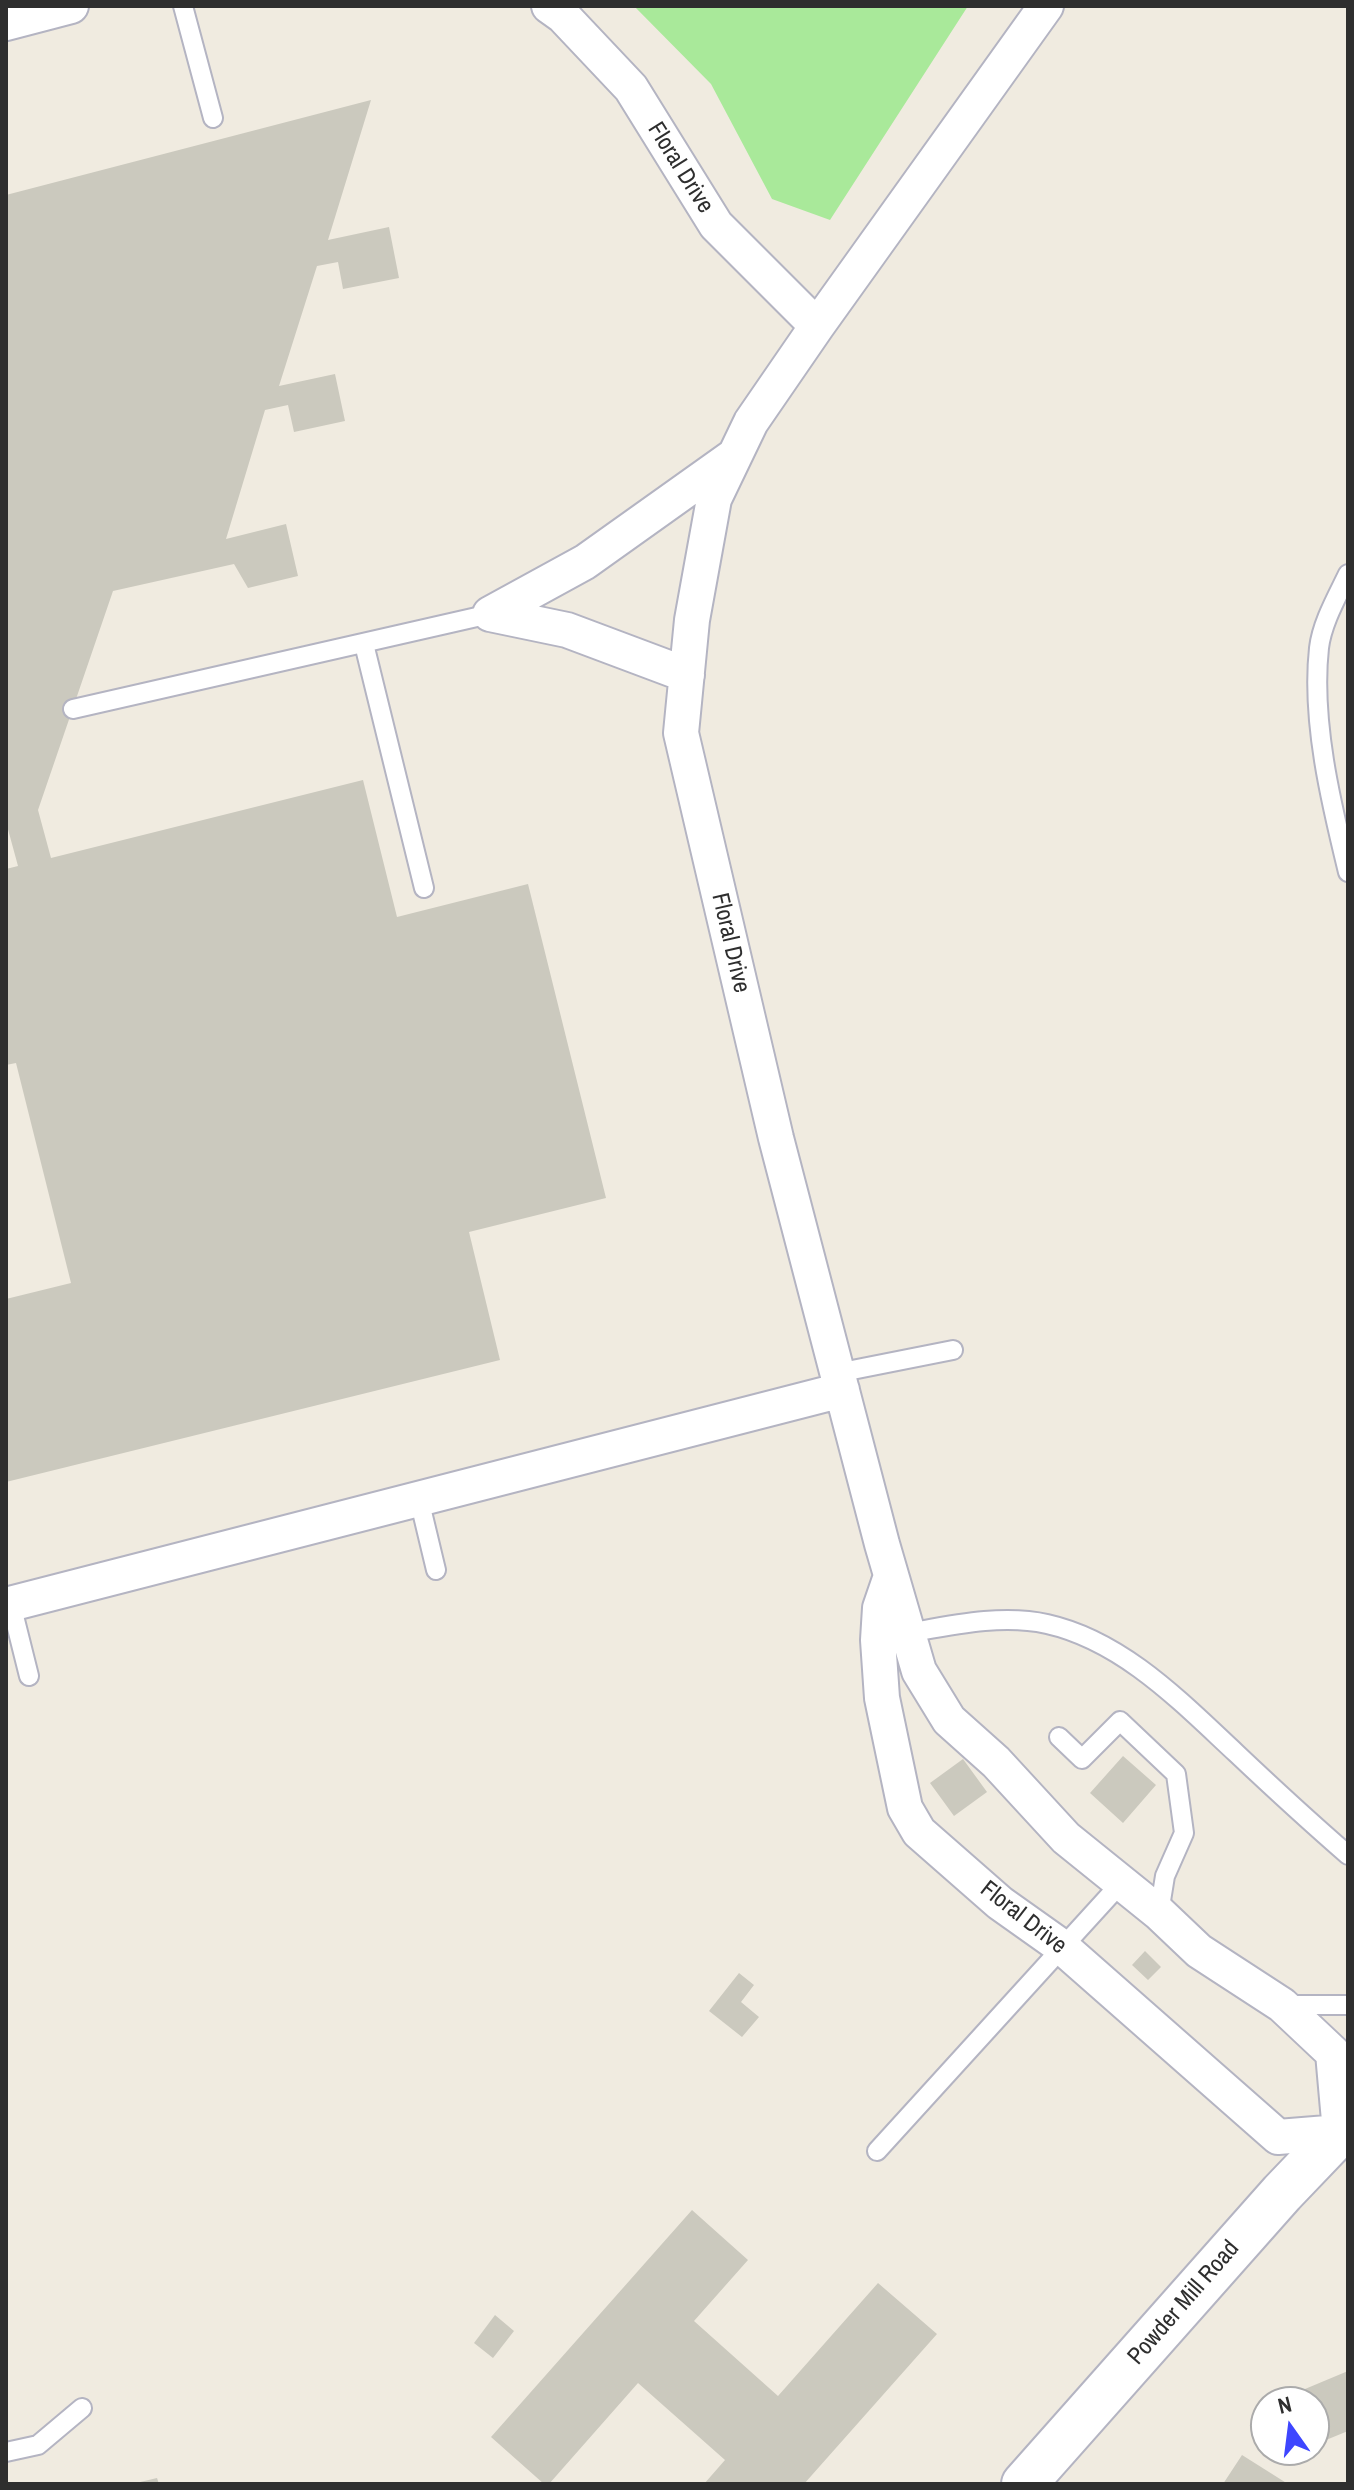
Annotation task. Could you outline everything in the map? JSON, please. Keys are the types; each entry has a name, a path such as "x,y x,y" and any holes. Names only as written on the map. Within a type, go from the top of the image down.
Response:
{"main road":[{"name":"Powder Mill Road","path":"1024,2484 1276,2199 1345,2132"}],"street":[{"path":"6,23 71,6"},
{"name":"Floral Drive","path":"549,6 563,16 631,88 716,225 817,326"},
{"name":"Floral Drive","path":"891,1576 880,1608 878,1640 882,1698 905,1808 919,1832 1000,1903 1062,1947 1278,2137 1345,2132 1333,2053 1282,2005 1199,1951 1159,1913 1066,1838 996,1762 949,1720 919,1671 891,1576 776,1138 681,733 692,620 714,499 751,422 1046,6"},
{"path":"490,614 585,562 735,456"},
{"path":"490,614 567,630 687,675"},
{"path":"8,1604 419,1499 839,1382"}],"lane":[{"path":"183,6 213,118"},
{"path":"1348,574 1331,610 1319,647 1319,696 1327,784 1348,872"},
{"path":"73,709 490,614"},
{"path":"364,644 424,888"},
{"path":"839,1382 953,1350"},
{"path":"419,1499 436,1570"},
{"path":"8,1604 29,1676"},
{"path":"908,1633 998,1620 1046,1623 1091,1638 1163,1684 1348,1855"},
{"path":"1059,1737 1082,1759 1120,1721 1176,1774 1184,1833 1165,1876 1159,1913"},
{"path":"877,2151 1121,1883"},
{"path":"1282,2005 1348,2005"},
{"path":"6,2452 38,2445 82,2408"}],"green space":[{"path":"634,6 968,6 830,220 772,199 711,84"}],"building":[{"path":"371,100 328,240 389,227 399,278 343,289 338,262 317,266 279,386 335,374 345,421 294,432 288,405 265,410 226,539 286,524 298,576 248,588 234,564 113,591 38,810 51,858 363,780 397,917 528,884 606,1198 469,1232 500,1360 6,1482 6,1299 71,1283 16,1063 6,1065 6,869 18,866 6,822 6,195"},
{"path":"1123,1756 1156,1785 1123,1823 1090,1793"},
{"path":"963,1759 987,1792 954,1816 930,1783"},
{"path":"1145,1951 1161,1967 1148,1980 1132,1965"},
{"path":"739,1973 754,1985 741,2002 759,2017 742,2037 709,2011"},
{"path":"692,2210 748,2260 694,2321 778,2396 878,2283 937,2334 804,2484 704,2484 725,2460 638,2383 549,2484 544,2484 491,2437"},
{"path":"495,2315 514,2331 493,2358 474,2343"},
{"path":"1348,2371 1348,2431 1330,2438 1330,2386 1312,2386"},
{"path":"1242,2455 1250,2460 1250,2466 1259,2466 1288,2484 1223,2484"},
{"path":"157,2478 159,2484 136,2484 136,2483"}]}
